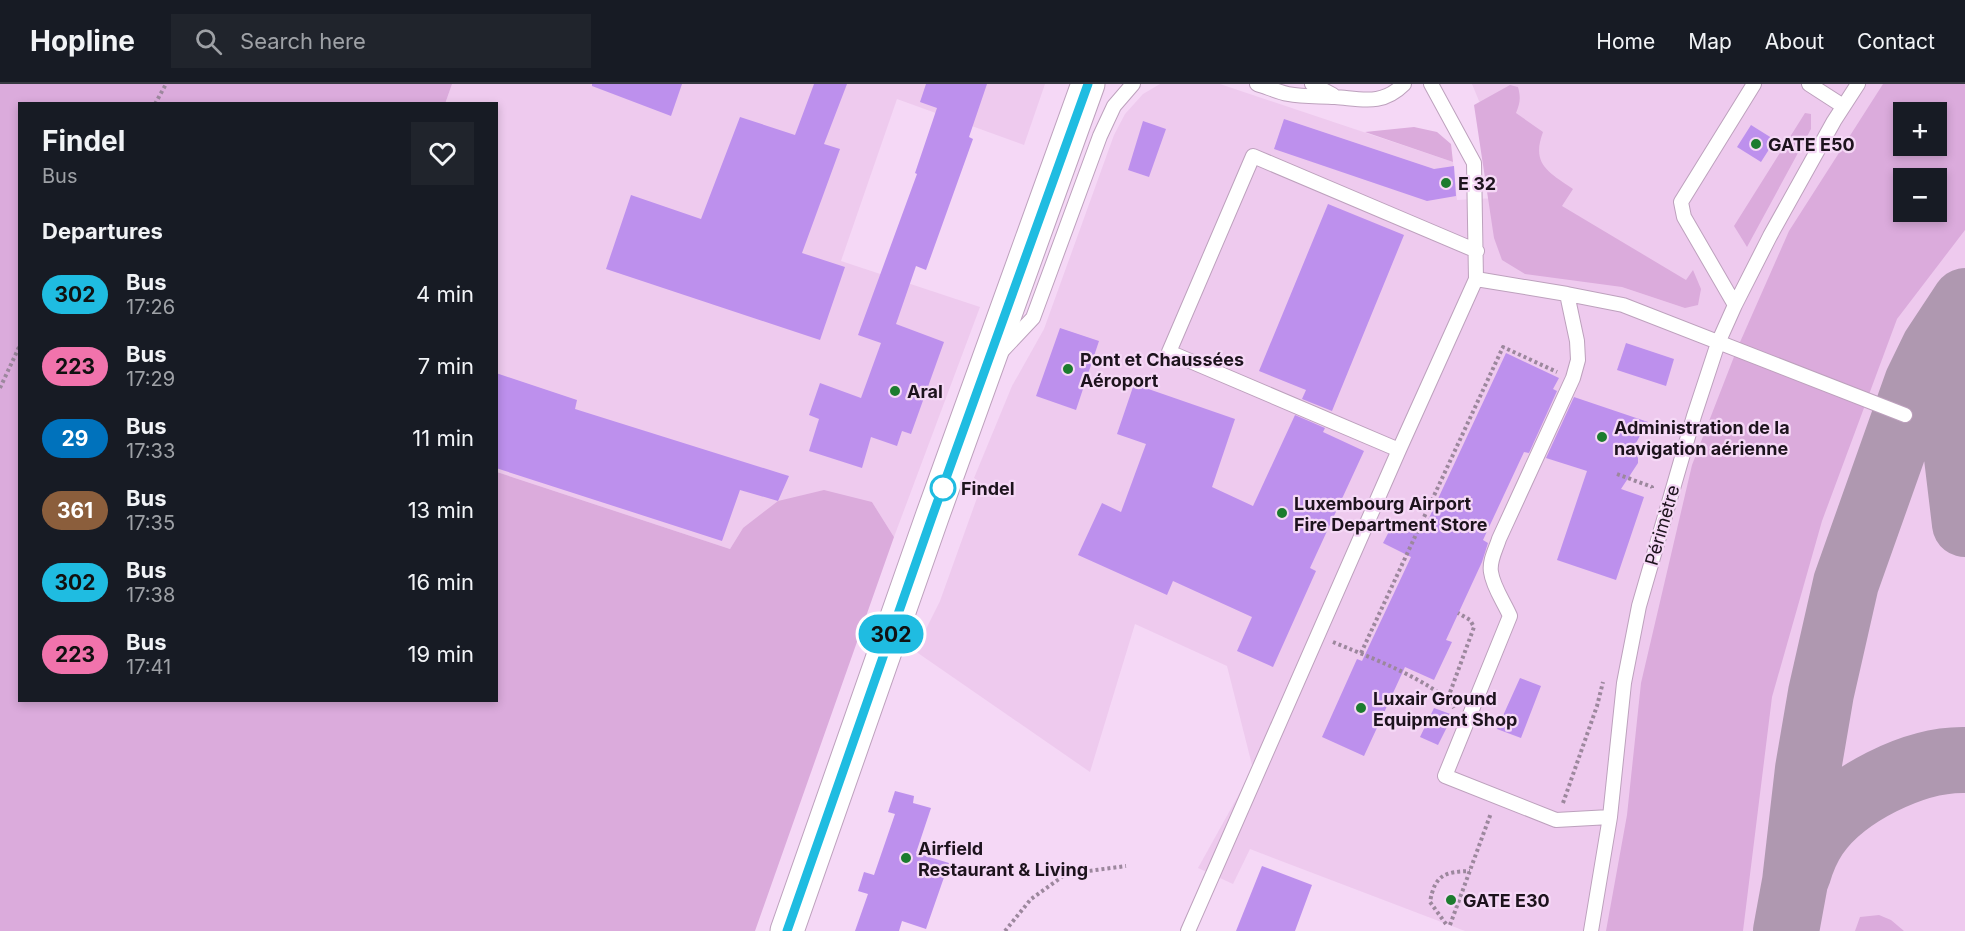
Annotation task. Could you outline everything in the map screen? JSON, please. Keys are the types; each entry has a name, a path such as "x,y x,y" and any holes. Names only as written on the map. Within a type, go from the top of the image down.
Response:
{"main road":[{"path":"787,931 1088,84"}],"lane":[{"path":"986,369 1033,318 1100,136 1114,106 1133,84"},
{"path":"1257,84 1288,94 1338,97 1357,101 1376,99 1396,93 1404,84"},
{"path":"1312,84 1338,97"},
{"path":"1188,931 1476,279 1474,163 1431,84"},
{"path":"1735,305 1684,217 1681,202 1754,84"},
{"path":"1809,84 1843,106"},
{"name":"Périmètre","path":"1591,931 1610,818 1624,683 1639,606 1674,482 1718,343 1735,305 1770,236 1843,106 1858,84"},
{"path":"1399,450 1169,352 1253,156 1477,251"},
{"path":"1476,279 1623,305 1905,415"},
{"path":"1567,294 1577,341 1578,360 1573,378 1499,539 1492,560 1491,571 1495,584 1510,616 1446,776 1556,820 1610,818"}],"path":[{"path":"155,102 166,84"},
{"path":"1361,653 1503,347 1563,375"},
{"path":"0,388 18,349"},
{"path":"1617,474 1652,487 1649,497"},
{"path":"1448,698 1474,627 1470,620 1458,613"},
{"path":"1319,635 1437,691"},
{"path":"1556,820 1598,706 1606,672"},
{"path":"1470,870 1450,872 1438,879 1432,889 1430,902 1448,925 1470,870 1493,808"},
{"path":"1005,931 1031,898 1066,874 1126,866"}],"shaded area":[{"path":"0,84 452,84 446,102 18,102 18,702 498,702 498,472 730,549 743,528 778,501 824,490 872,502 894,537 755,931 0,931"},
{"path":"452,84 1045,84 1024,145 897,99 841,261 980,307 894,537 872,502 743,528 730,549 498,472 498,102 446,102"},
{"path":"1160,84 1220,84 1453,162 1457,200 1495,198 1485,107 1479,101 1472,84 1965,84 1965,931 1465,931 1250,849 1233,884 1198,868 1253,769 1227,666 1135,624 1090,772 915,651 940,601 982,484 974,478 1012,386 1044,329 1114,135 1125,114 1143,94"},
{"path":"1883,84 1965,84 1965,230 1897,319 1822,521 1772,697 1743,931 1606,931 1627,815 1641,683 1692,465 1737,349 1789,231"},
{"path":"1510,85 1518,87 1519,91 1520,100 1516,113 1543,132 1539,152 1544,166 1573,189 1562,206 1686,280 1693,270 1701,289 1698,305 1685,308 1622,287 1525,274 1502,260 1494,238 1474,105"},
{"path":"1805,113 1811,114 1811,129 1747,247 1734,226"},
{"path":"1414,127 1437,132 1451,144 1453,162 1365,132"},
{"path":"1879,915 1891,920 1904,931 1855,931 1860,917"}],"building":[{"path":"592,84 682,84 671,116 592,86"},
{"path":"814,84 847,84 824,144 840,149 802,253 845,267 820,340 606,269 631,195 701,219 740,117 795,135"},
{"path":"926,84 987,84 969,137 973,139 926,270 916,266 896,324 944,342 911,434 902,431 897,446 871,437 862,468 809,451 819,419 809,415 820,383 861,398 881,343 858,335 917,174 915,173 937,108 920,102"},
{"path":"1284,119 1434,169 1454,166 1456,196 1427,201 1274,149"},
{"path":"1143,121 1166,129 1149,177 1128,170"},
{"name":"GATE E50","path":"1751,125 1775,140 1761,162 1737,147"},
{"path":"1328,204 1404,235 1332,411 1302,399 1306,390 1259,371"},
{"name":"Pont et Chaussées Aéroport","path":"1060,328 1099,341 1076,410 1036,396"},
{"path":"1626,343 1674,359 1666,386 1617,370"},
{"name":"Luxair Ground Equipment Shop","path":"1506,353 1559,378 1553,389 1557,391 1529,453 1524,452 1483,540 1488,543 1482,562 1446,640 1452,642 1434,680 1405,667 1364,756 1322,737 1357,659 1362,661 1411,557 1383,543 1395,520 1422,533"},
{"path":"498,374 577,400 575,409 789,476 778,501 740,490 722,541 498,469"},
{"path":"1134,384 1235,419 1212,487 1253,506 1295,415 1325,428 1323,432 1364,451 1310,568 1316,571 1273,667 1237,651 1252,617 1173,581 1167,595 1078,555 1102,503 1121,512 1146,444 1117,434"},
{"path":"1574,397 1648,422 1633,448 1638,463 1621,489 1644,497 1616,580 1557,560 1587,471 1546,458"},
{"path":"1520,678 1541,686 1521,738 1497,729"},
{"path":"1434,708 1453,715 1438,745 1420,737"},
{"name":"Airfield Restaurant & Living","path":"895,791 914,796 913,803 931,808 916,853 949,863 926,929 902,921 899,931 855,931 868,894 858,891 864,872 874,875 895,814 888,812"},
{"path":"1262,866 1312,885 1295,931 1236,931"}],"taxiway":[{"path":"1786,931 1795,882 1808,769 1821,693 1846,583 1917,383 1934,348 1965,301"},
{"path":"1961,331 1954,355 1950,399 1965,524"},
{"path":"1798,874 1815,836 1844,806 1862,793 1882,782 1924,766 1945,761 1965,760"}],"bus line":[{"name":"302","path":"787,931 932,517 1088,84"}],"place":[{"name":"GATE E50","path":"1756,144"},
{"name":"E 32","path":"1446,183"},
{"name":"Pont et Chaussées Aéroport","path":"1068,369"},
{"name":"Aral","path":"895,391"},
{"name":"Administration de la navigation aérienne","path":"1602,437"},
{"name":"Findel","path":"943,488"},
{"name":"Luxembourg Airport Fire Department Store","path":"1282,513"},
{"name":"Luxair Ground Equipment Shop","path":"1361,708"},
{"name":"Airfield Restaurant & Living","path":"906,858"},
{"name":"GATE E30","path":"1451,900"}]}
